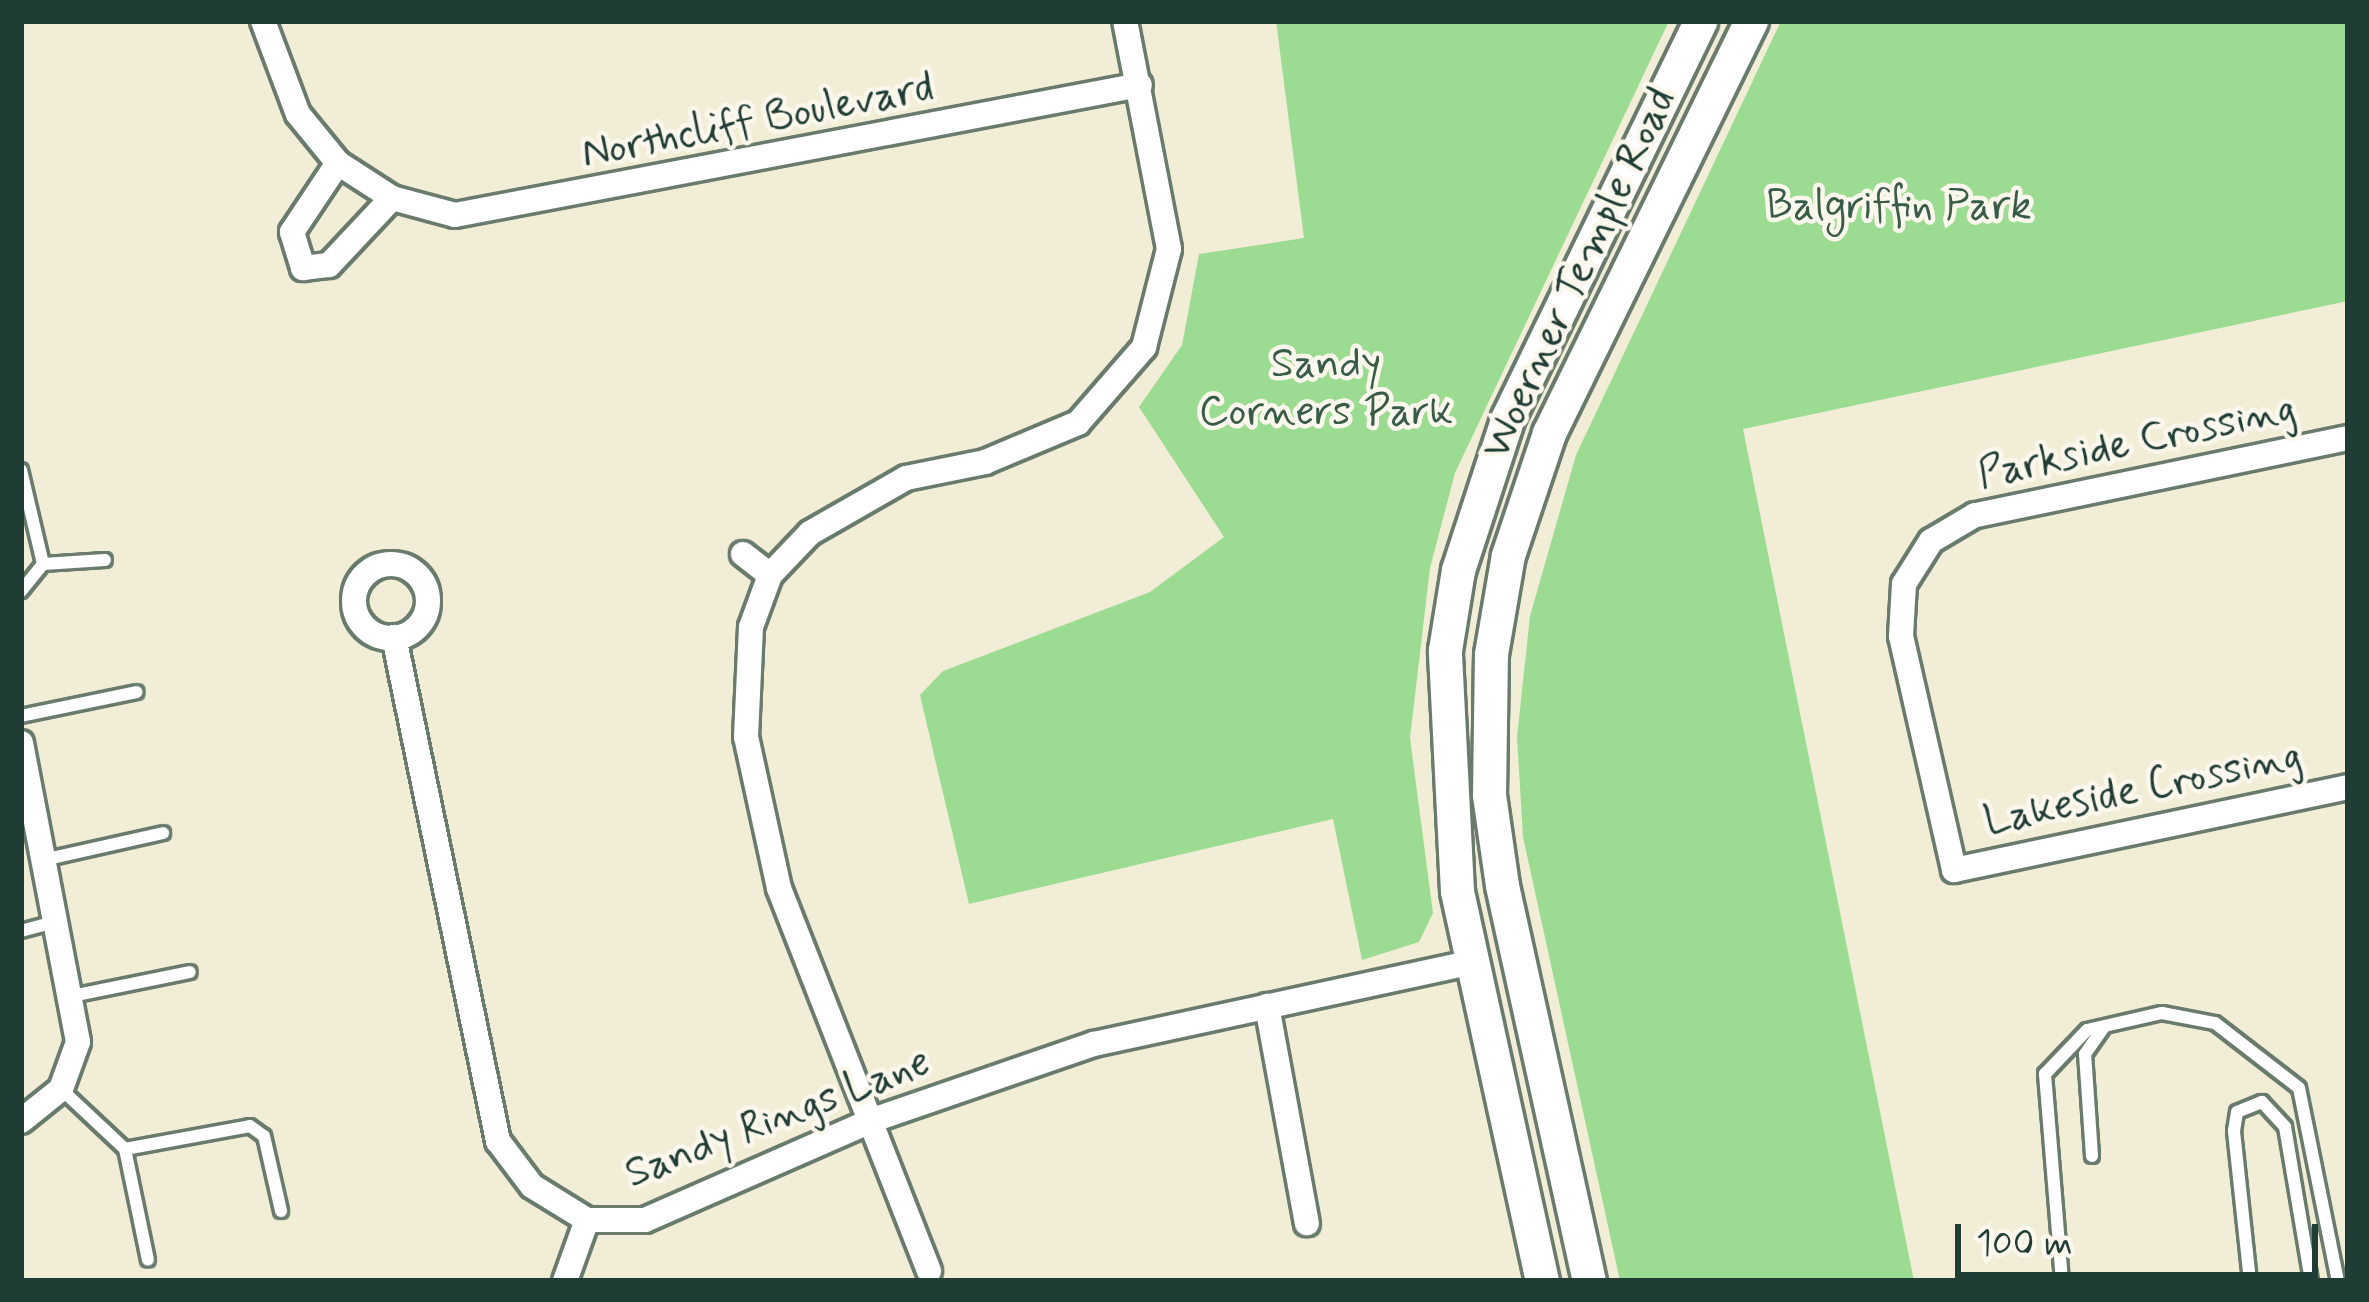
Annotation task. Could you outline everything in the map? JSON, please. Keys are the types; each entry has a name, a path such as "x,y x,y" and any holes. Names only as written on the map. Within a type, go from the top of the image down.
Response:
{"main road":[{"name":"Woerner Temple Road","path":"1542,1281 1473,962 1442,731 1458,570 1508,417 1700,21"},
{"name":"Woerner Temple Road","path":"1588,1281 1502,885 1491,655 1508,555 1549,433 1751,21"}],"street":[{"name":"Northcliff Boulevard","path":"263,21 298,114 338,163 392,198 455,214 520,210 1140,85"},
{"path":"929,1271 873,1120 800,958 746,737 752,627 770,575 810,533 906,478 985,462 1078,423 1144,347 1169,249 1125,21"},
{"path":"338,163 292,232 303,268 329,265 392,198"},
{"name":"Parkside Crossing","path":"1954,870 1901,636 1904,584 1931,541 1975,514 2348,438"},
{"path":"743,554 770,575"},
{"name":"Sandy Rings Lane","path":"394,637 492,1124 532,1186 587,1220 645,1220 873,1120 1094,1044 1473,962"},
{"path":"21,743 26,786 77,995 78,1042 61,1089 21,1121"},
{"name":"Lakeside Crossing","path":"1954,870 2348,787"},
{"path":"1267,1006 1307,1223"},
{"path":"565,1281 587,1220"}],"lane":[{"path":"21,470 43,565"},
{"path":"21,590 43,565 105,560"},
{"path":"21,716 136,692"},
{"path":"47,859 163,833"},
{"path":"21,932 60,920"},
{"path":"77,995 190,972"},
{"path":"2062,1281 2045,1075 2105,1026 2162,1013 2215,1023 2299,1088 2338,1281"},
{"path":"2092,1156 2085,1054 2105,1026"},
{"path":"61,1089 124,1149 148,1260"},
{"path":"2250,1281 2234,1132 2237,1112 2262,1102 2285,1127 2311,1281"},
{"path":"124,1149 250,1126 264,1136 281,1211"}],"green space":[{"name":"Sandy Corners Park","path":"1276,21 1669,21 1455,473 1430,568 1410,738 1433,913 1419,942 1362,960 1333,819 969,904 920,695 943,671 1150,592 1224,537 1139,407 1182,345 1199,254 1304,238"},
{"name":"Balgriffin Park","path":"1781,21 2348,21 2348,301 1743,429 1914,1281 1620,1281 1523,837 1517,737 1530,616 1576,455"}]}
